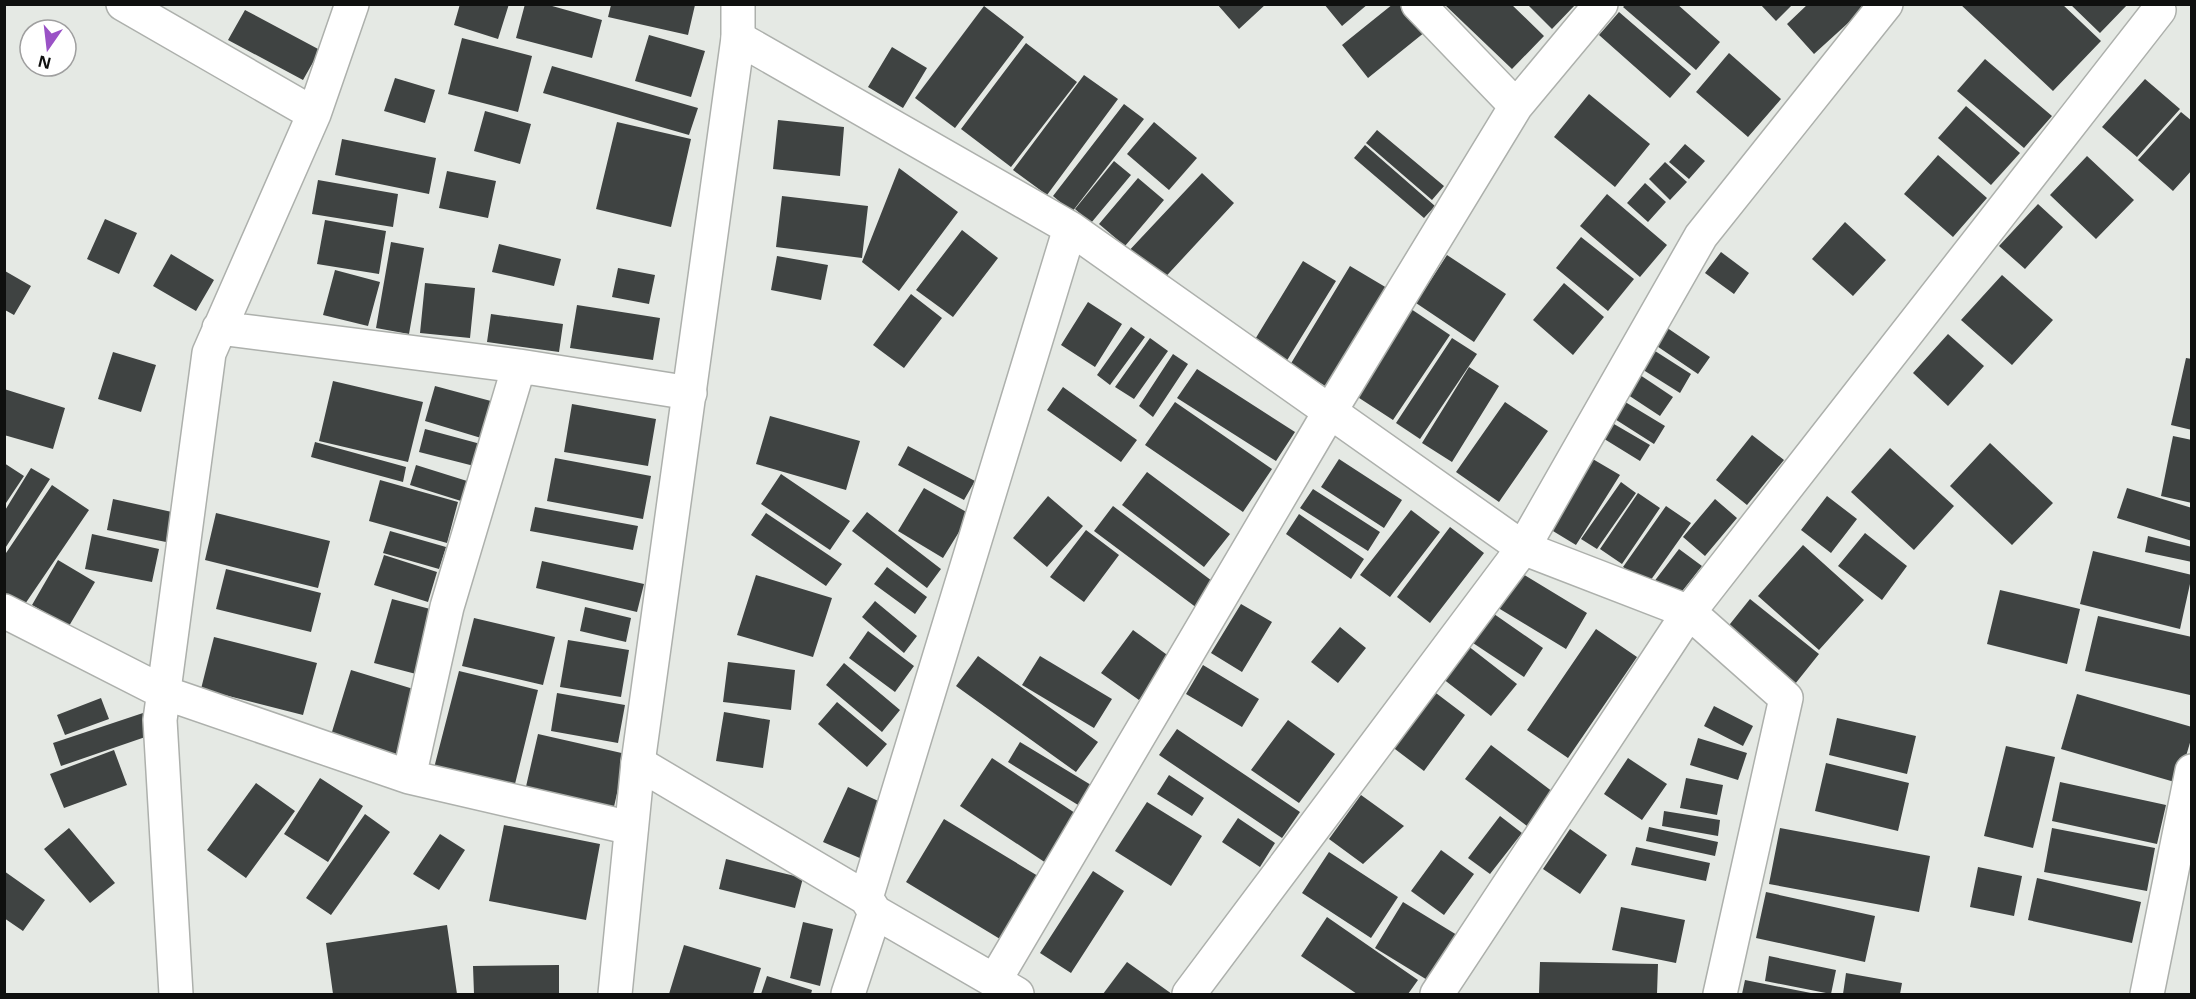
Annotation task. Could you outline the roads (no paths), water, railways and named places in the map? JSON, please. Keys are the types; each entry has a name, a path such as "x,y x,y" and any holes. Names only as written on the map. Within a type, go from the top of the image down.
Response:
{"street":[{"path":"123,4 314,114"},
{"path":"176,994 160,720 209,353 314,114 352,4"},
{"path":"615,994 638,763 738,38 738,4"},
{"path":"1418,4 1516,106"},
{"path":"638,763 1006,987 1329,412 1516,106 1601,4"},
{"path":"1189,994 1522,548 1701,236 1886,4"},
{"path":"1437,994 1689,612 2158,10"},
{"path":"738,38 1070,228 1522,548 1689,612 1786,698 1720,994"},
{"path":"848,994 871,905 1070,228"},
{"path":"219,328 519,366 690,393"},
{"path":"409,777 447,607 519,366"},
{"path":"4,611 165,693 409,777 631,828"},
{"path":"2147,994 2192,771"}]}
